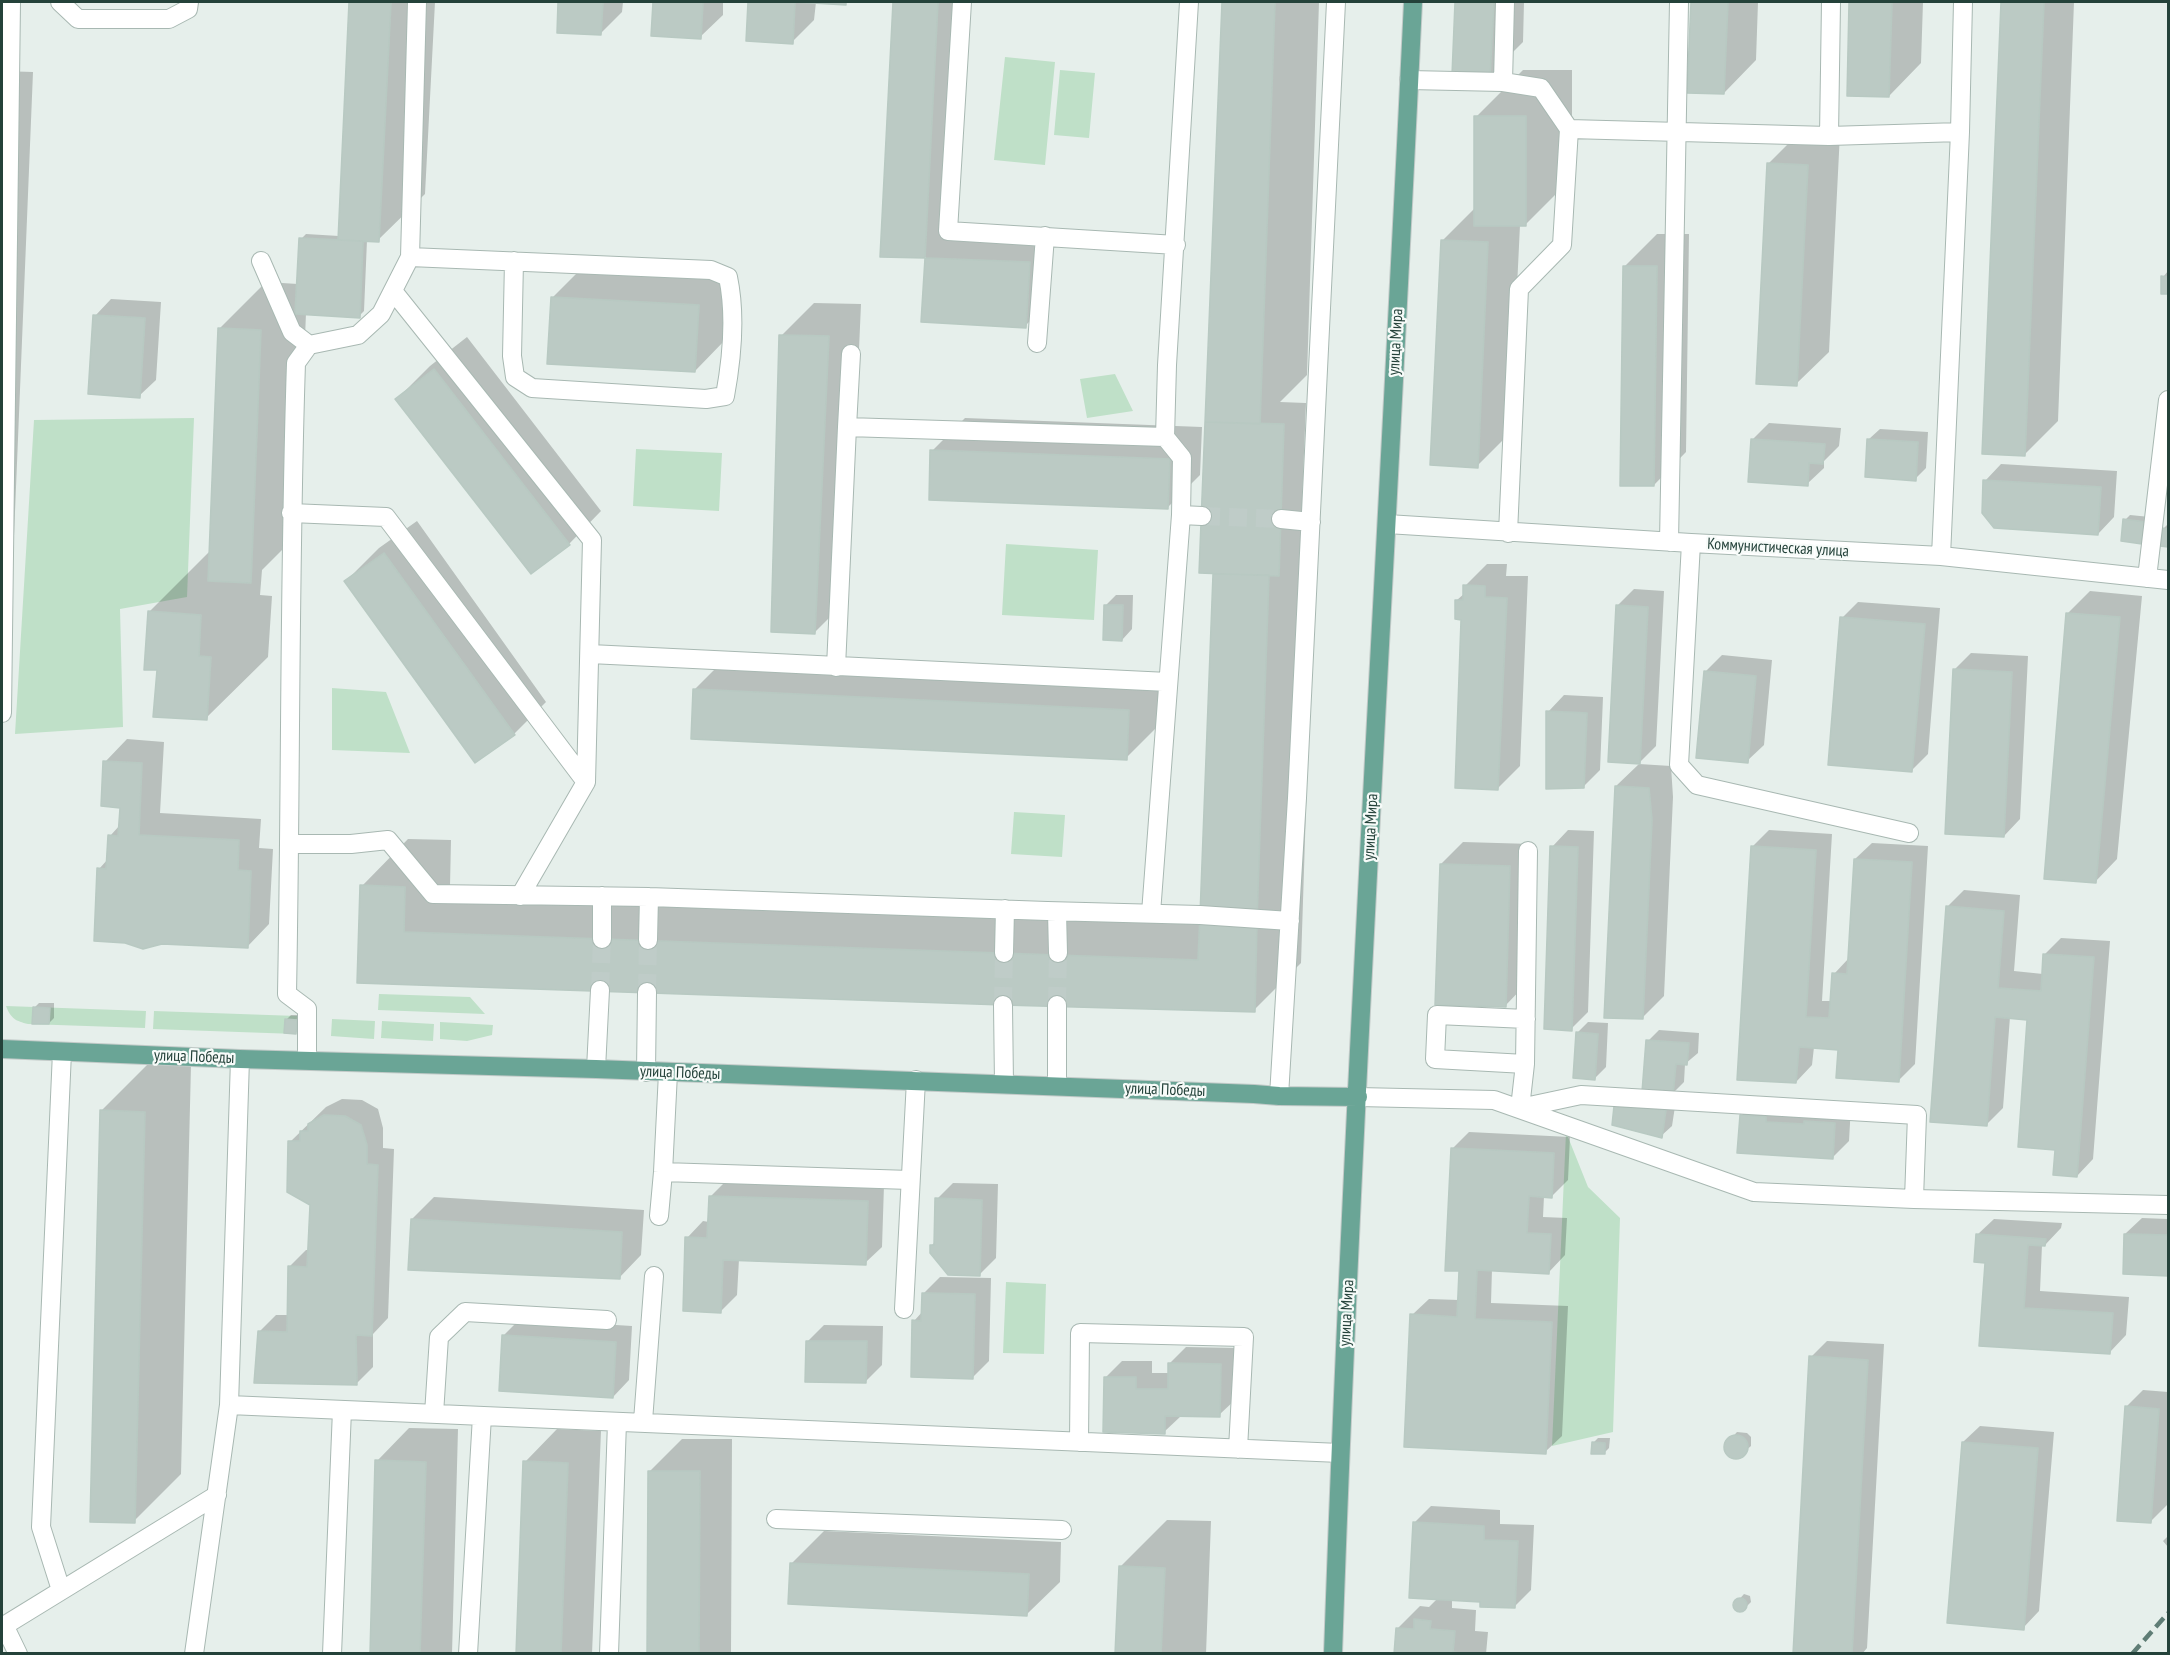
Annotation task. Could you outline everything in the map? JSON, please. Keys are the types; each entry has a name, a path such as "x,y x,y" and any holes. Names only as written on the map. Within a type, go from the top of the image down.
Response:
{"main road":[{"name":"улица Мира","path":"1333,1653 1340,1453 1413,2"},
{"name":"улица Победы","path":"2,1049 1358,1097"}],"street":[{"path":"2,713 11,2"},
{"path":"60,2 78,19 169,19 188,9 189,2"},
{"path":"307,1060 307,1009 287,994 291,513 296,363 309,345 358,335 381,314 410,257 417,2"},
{"path":"962,2 948,231 1176,245"},
{"path":"1151,914 1181,515 1182,458 1165,437 1167,365 1189,2"},
{"path":"1279,1096 1311,522 1336,2"},
{"path":"1503,82 1506,2"},
{"path":"1669,542 1679,2"},
{"path":"1829,136 1831,2"},
{"path":"1941,556 1964,2"},
{"path":"1409,80 1503,82 1541,88 1569,129 1562,245 1520,289 1508,532"},
{"path":"1569,129 1829,136 1960,132"},
{"path":"1037,343 1045,236"},
{"path":"410,257 514,261 711,270 728,277 733,299 725,396 706,399 532,388 515,377 512,356 514,261"},
{"path":"261,261 292,332 309,345"},
{"path":"393,291 592,540 586,782 520,896"},
{"path":"836,667 851,354"},
{"path":"2147,578 2169,400"},
{"path":"847,427 1165,437"},
{"path":"291,513 386,516 586,782"},
{"path":"1181,515 1202,516"},
{"path":"1281,519 1311,522"},
{"name":"Коммунистическая улица","path":"1387,524 1941,556 2169,580"},
{"path":"1691,543 1679,765 1696,785 1909,833"},
{"path":"590,654 1168,682"},
{"path":"290,844 351,844 388,840 433,894 649,897 1290,921"},
{"path":"1520,1108 1525,1064 1528,851"},
{"path":"602,896 602,939"},
{"path":"648,940 649,897"},
{"path":"1004,953 1005,909"},
{"path":"1057,912 1058,953"},
{"path":"596,1069 600,990"},
{"path":"645,1072 647,992"},
{"path":"1003,1005 1004,1084"},
{"path":"1057,1005 1057,1086"},
{"path":"1525,1064 1435,1059 1437,1015 1526,1019"},
{"path":"61,1590 41,1527 62,1052"},
{"path":"194,1653 229,1405 240,1059"},
{"path":"659,1216 668,1073"},
{"path":"904,1309 916,1080"},
{"path":"1520,1108 1581,1095 1917,1115 1914,1199"},
{"path":"1358,1097 1494,1100 1754,1192 1914,1199 2169,1205"},
{"path":"663,1172 910,1180"},
{"path":"643,1422 654,1276"},
{"path":"434,1414 439,1337 465,1312 607,1320"},
{"path":"1079,1442 1080,1334 1244,1337 1238,1449"},
{"path":"229,1405 1340,1453"},
{"path":"332,1653 342,1410"},
{"path":"468,1653 482,1416"},
{"path":"609,1653 617,1422"},
{"path":"18,1653 3,1626 217,1495"},
{"path":"776,1519 1062,1530"}],"green space":[{"path":"1005,57 1055,62 1045,165 994,160"},
{"path":"1060,70 1095,73 1089,138 1054,135"},
{"path":"1115,374 1133,411 1087,418 1080,379"},
{"path":"194,418 187,597 120,609 123,727 15,734 34,420"},
{"path":"636,449 722,453 719,511 633,506"},
{"path":"1006,544 1098,550 1094,620 1002,615"},
{"path":"332,688 386,692 410,753 332,750"},
{"path":"1014,812 1065,815 1062,857 1011,854"},
{"path":"379,994 470,997 485,1014 378,1010"},
{"path":"6,1006 146,1011 145,1028 28,1024 14,1019"},
{"path":"154,1011 297,1016 296,1034 153,1029"},
{"path":"332,1019 375,1021 374,1039 331,1036"},
{"path":"382,1021 434,1024 433,1041 381,1038"},
{"path":"440,1022 493,1025 492,1035 467,1041 440,1039"},
{"path":"1566,1132 1588,1187 1620,1218 1613,1432 1552,1446"},
{"path":"1006,1282 1046,1284 1044,1354 1003,1353"}],"building":[{"path":"349,2 391,2 379,242 338,240"},
{"path":"558,2 603,2 601,35 557,33"},
{"path":"653,2 703,2 701,39 651,36"},
{"path":"748,2 795,2 793,44 746,41"},
{"path":"795,2 846,2 846,5"},
{"path":"893,2 938,2 925,258 880,257"},
{"path":"1222,2 1275,2 1260,424 1205,422"},
{"path":"1455,2 1494,2 1490,77 1452,75"},
{"path":"1691,2 1728,2 1724,94 1687,93"},
{"path":"1849,2 1892,2 1889,97 1847,96"},
{"path":"2001,2 2044,2 2025,456 1982,454"},
{"path":"1474,116 1526,116 1526,226 1474,226"},
{"path":"1767,163 1808,165 1797,386 1756,384"},
{"path":"299,238 363,241 360,318 295,314"},
{"path":"1441,240 1488,242 1478,468 1430,465"},
{"path":"925,258 1030,262 1026,328 921,322"},
{"path":"1623,266 1657,266 1654,486 1620,486"},
{"path":"2161,276 2168,277 2168,294 2161,294"},
{"path":"551,297 699,305 695,372 547,364"},
{"path":"93,315 145,318 140,398 88,394"},
{"path":"218,328 261,330 251,583 208,581"},
{"path":"779,335 829,336 815,634 771,632"},
{"path":"434,369 570,545 531,574 395,399"},
{"path":"1205,422 1284,424 1279,576 1199,573"},
{"path":"1751,439 1825,444 1823,464 1809,463 1808,486 1748,482"},
{"path":"1867,439 1918,442 1916,481 1865,477"},
{"path":"930,450 1170,459 1168,509 929,500"},
{"path":"1983,480 2101,487 2098,535 1994,528 1982,513"},
{"path":"2123,519 2145,522 2142,544 2121,541"},
{"path":"2162,528 2168,529 2168,547 2160,546"},
{"path":"384,553 515,735 475,763 344,581"},
{"path":"1213,574 1269,575 1257,919 1200,915"},
{"path":"1463,585 1485,586 1485,597 1507,598 1498,790 1455,788 1461,620 1455,619 1455,600 1463,600"},
{"path":"1104,605 1123,605 1122,641 1103,640"},
{"path":"1616,605 1648,607 1640,764 1608,762"},
{"path":"148,611 201,615 199,656 211,657 207,720 153,717 157,670 144,670"},
{"path":"2066,613 2120,617 2096,883 2044,879"},
{"path":"1840,617 1925,624 1912,772 1828,765"},
{"path":"1953,669 2012,672 2004,837 1945,834"},
{"path":"1704,671 1756,676 1748,763 1696,758"},
{"path":"693,689 1129,710 1127,760 691,739"},
{"path":"1546,711 1587,713 1584,788 1546,789"},
{"path":"103,761 142,763 139,835 239,840 238,870 251,871 248,948 162,944 143,949 125,943 94,941 97,868 106,869 108,835 118,836 120,808 101,806"},
{"path":"1615,786 1649,788 1652,820 1643,1019 1604,1018"},
{"path":"1550,846 1578,847 1572,1031 1544,1029"},
{"path":"1751,846 1816,850 1806,1017 1829,1018 1832,973 1847,974 1854,859 1912,862 1899,1082 1836,1078 1838,1050 1799,1047 1796,1083 1737,1080"},
{"path":"1440,864 1510,866 1506,1007 1435,1005"},
{"path":"360,885 405,887 404,932 1198,960 1200,915 1257,919 1255,1012 357,983"},
{"path":"1946,906 2004,911 1998,988 2041,991 2043,954 2094,957 2077,1177 2053,1175 2055,1150 2018,1147 2027,1020 1995,1017 1987,1126 1930,1122"},
{"path":"33,1007 50,1008 49,1024 32,1024"},
{"path":"285,1019 297,1020 296,1034 284,1033"},
{"path":"1576,1032 1598,1034 1595,1080 1573,1078"},
{"path":"1646,1040 1689,1043 1687,1065 1676,1064 1673,1094 1642,1092"},
{"path":"1614,1106 1666,1110 1662,1138 1612,1125"},
{"path":"100,1110 145,1112 135,1523 90,1522"},
{"path":"324,1115 345,1116 361,1125 367,1145 367,1164 378,1165 372,1336 356,1335 357,1385 254,1383 258,1331 287,1332 288,1266 307,1267 310,1205 287,1192 288,1141 300,1141 300,1131 308,1131 308,1124"},
{"path":"1740,1115 1766,1117 1766,1122 1835,1123 1833,1159 1737,1153"},
{"path":"1451,1148 1554,1153 1552,1198 1529,1196 1527,1233 1551,1234 1549,1274 1477,1270 1475,1319 1552,1322 1546,1454 1404,1447 1410,1314 1457,1317 1459,1271 1445,1271"},
{"path":"709,1196 868,1201 866,1265 723,1260 721,1313 683,1311 685,1237 707,1238"},
{"path":"935,1198 982,1200 980,1276 948,1275 930,1253 930,1245 934,1245"},
{"path":"411,1219 622,1232 620,1279 408,1270"},
{"path":"1976,1234 2046,1239 2045,1246 2028,1245 2024,1308 2113,1313 2110,1354 1979,1346 1985,1263 1974,1262"},
{"path":"2124,1234 2168,1235 2168,1276 2123,1274"},
{"path":"922,1293 975,1294 973,1379 911,1377 912,1320 921,1321"},
{"path":"502,1335 616,1342 613,1398 499,1391"},
{"path":"806,1341 867,1341 866,1383 805,1382"},
{"path":"1809,1356 1868,1360 1852,1654 1793,1654"},
{"path":"1168,1363 1221,1364 1220,1417 1165,1416 1165,1434 1103,1432 1104,1377 1136,1377 1136,1389 1168,1389"},
{"path":"2125,1406 2159,1409 2151,1523 2117,1521"},
{"path":"1736,1435 1744,1439 1748,1447 1744,1455 1736,1459 1728,1455 1724,1447 1728,1439"},
{"path":"1592,1442 1605,1443 1605,1454 1591,1454"},
{"path":"1962,1442 2038,1448 2024,1630 1947,1623"},
{"path":"375,1460 426,1462 420,1654 370,1654"},
{"path":"523,1461 568,1463 561,1654 516,1654"},
{"path":"648,1471 700,1471 699,1654 647,1654"},
{"path":"1413,1522 1484,1526 1484,1540 1518,1541 1515,1608 1480,1607 1480,1602 1409,1598"},
{"path":"790,1563 1029,1574 1027,1616 788,1604"},
{"path":"1119,1566 1165,1568 1161,1654 1115,1654"},
{"path":"1737,1598 1743,1598 1747,1605 1743,1612 1737,1612 1733,1608 1733,1602"},
{"path":"1414,1619 1431,1621 1430,1629 1455,1631 1453,1652 1466,1654 1394,1654 1396,1628 1414,1629"}],"tunnel":[{"path":"1202,516 1281,519"},
{"path":"600,990 602,939"},
{"path":"647,992 648,940"},
{"path":"1003,1005 1004,953"},
{"path":"1057,1005 1058,953"}],"railway":[{"path":"2132,1654 2168,1613"}]}
